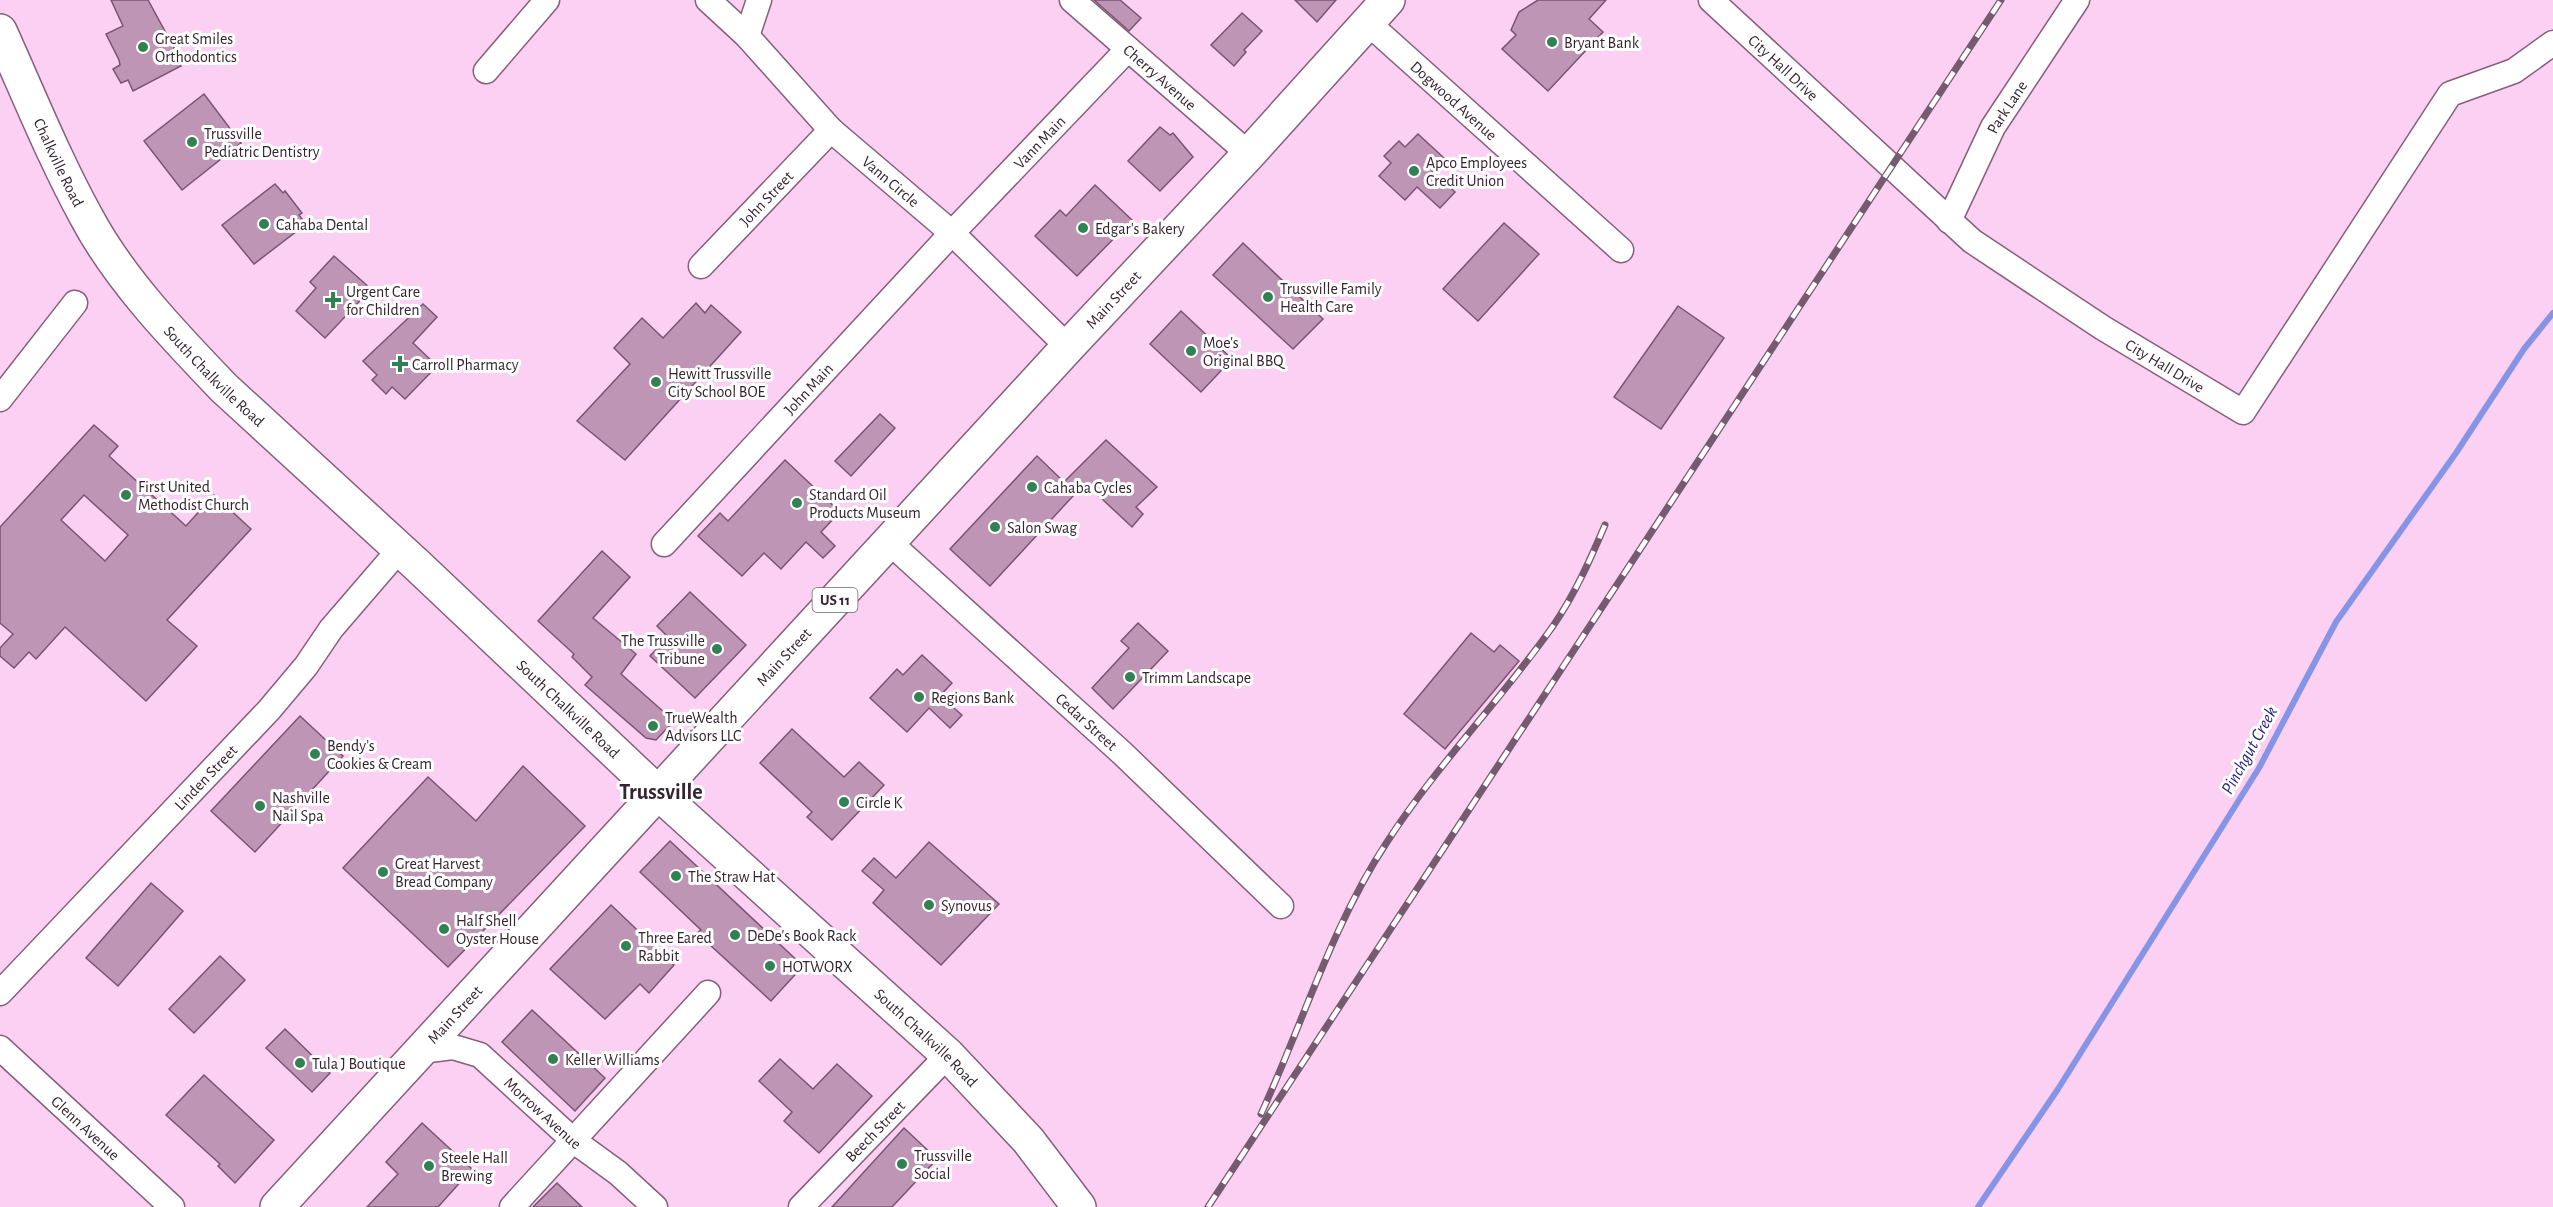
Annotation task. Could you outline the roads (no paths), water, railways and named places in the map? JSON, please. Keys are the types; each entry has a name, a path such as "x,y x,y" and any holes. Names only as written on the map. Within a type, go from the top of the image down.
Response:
{"main road":[{"name":"Main Street","path":"277,1207 1068,347 1250,154 1377,11"},
{"name":"Chalkville Road","path":"0,31 87,219 132,285"},
{"name":"South Chalkville Road","path":"132,285 224,388 657,792 948,1055 1028,1140 1079,1207"}],"street":[{"path":"486,71 547,0"},
{"name":"Vann Circle","path":"708,0 747,36 831,130 952,233 1068,347"},
{"path":"747,36 759,0"},
{"name":"Cherry Avenue","path":"1072,0 1250,154"},
{"name":"City Hall Drive","path":"1711,0 1893,165 1972,241 2103,328 2243,412 2450,93 2514,71 2553,43"},
{"name":"Park Lane","path":"1949,221 1994,127 2078,0"},
{"name":"Dogwood Avenue","path":"1377,11 1621,250"},
{"name":"Vann Main","path":"952,233 1128,50"},
{"name":"John Street","path":"701,266 831,130"},
{"name":"John Main","path":"664,544 952,233"},
{"path":"0,399 75,303"},
{"name":"Cedar Street","path":"889,542 1122,753 1281,906"},
{"name":"Linden Street","path":"0,993 269,710 306,666 332,629 399,550"},
{"path":"512,1207 708,993"},
{"name":"Morrow Avenue","path":"421,1051 453,1047 480,1055 574,1141 618,1173 655,1207"},
{"name":"Glenn Avenue","path":"0,1048 172,1207"},
{"name":"Beech Street","path":"801,1207 948,1055"}],"waterway":[{"name":"Pinchgut Creek","path":"1978,1207 2058,1089 2259,768 2336,622 2456,453 2524,349 2553,313"}],"railway":[{"path":"1208,1207 2001,0"},
{"path":"1261,1114 1334,941 1367,874 1426,787 1553,626 1588,564 1605,525"}],"place":[{"name":"Bryant Bank","path":"1552,42"},
{"name":"Great Smiles Orthodontics","path":"143,47"},
{"name":"Trussville Pediatric Dentistry","path":"192,142"},
{"name":"Apco Employees Credit Union","path":"1414,171"},
{"name":"Cahaba Dental","path":"264,224"},
{"name":"Edgar's Bakery","path":"1083,228"},
{"name":"Trussville Family Health Care","path":"1268,297"},
{"name":"Urgent Care for Children","path":"333,300"},
{"name":"Moe's Original BBQ","path":"1191,351"},
{"name":"Carroll Pharmacy","path":"400,364"},
{"name":"Hewitt Trussville City School BOE","path":"656,382"},
{"name":"Cahaba Cycles","path":"1032,487"},
{"name":"First United Methodist Church","path":"126,495"},
{"name":"Standard Oil Products Museum","path":"797,503"},
{"name":"Salon Swag","path":"995,527"},
{"name":"The Trussville Tribune","path":"717,649"},
{"name":"Trimm Landscape","path":"1130,677"},
{"name":"Regions Bank","path":"919,697"},
{"name":"TrueWealth Advisors LLC","path":"653,726"},
{"name":"Bendy’s Cookies & Cream","path":"315,754"},
{"name":"Circle K","path":"844,802"},
{"name":"Nashville Nail Spa","path":"260,806"},
{"name":"Great Harvest Bread Company","path":"383,872"},
{"name":"The Straw Hat","path":"676,876"},
{"name":"Synovus","path":"929,905"},
{"name":"Half Shell Oyster House","path":"444,929"},
{"name":"DeDe's Book Rack","path":"735,935"},
{"name":"Three Eared Rabbit","path":"626,946"},
{"name":"HOTWORX","path":"770,966"},
{"name":"Keller Williams","path":"553,1059"},
{"name":"Tula J Boutique","path":"300,1063"},
{"name":"Trussville Social","path":"902,1164"},
{"name":"Steele Hall Brewing","path":"429,1166"}],"district":[{"name":"Trussville","path":"661,791"}]}
